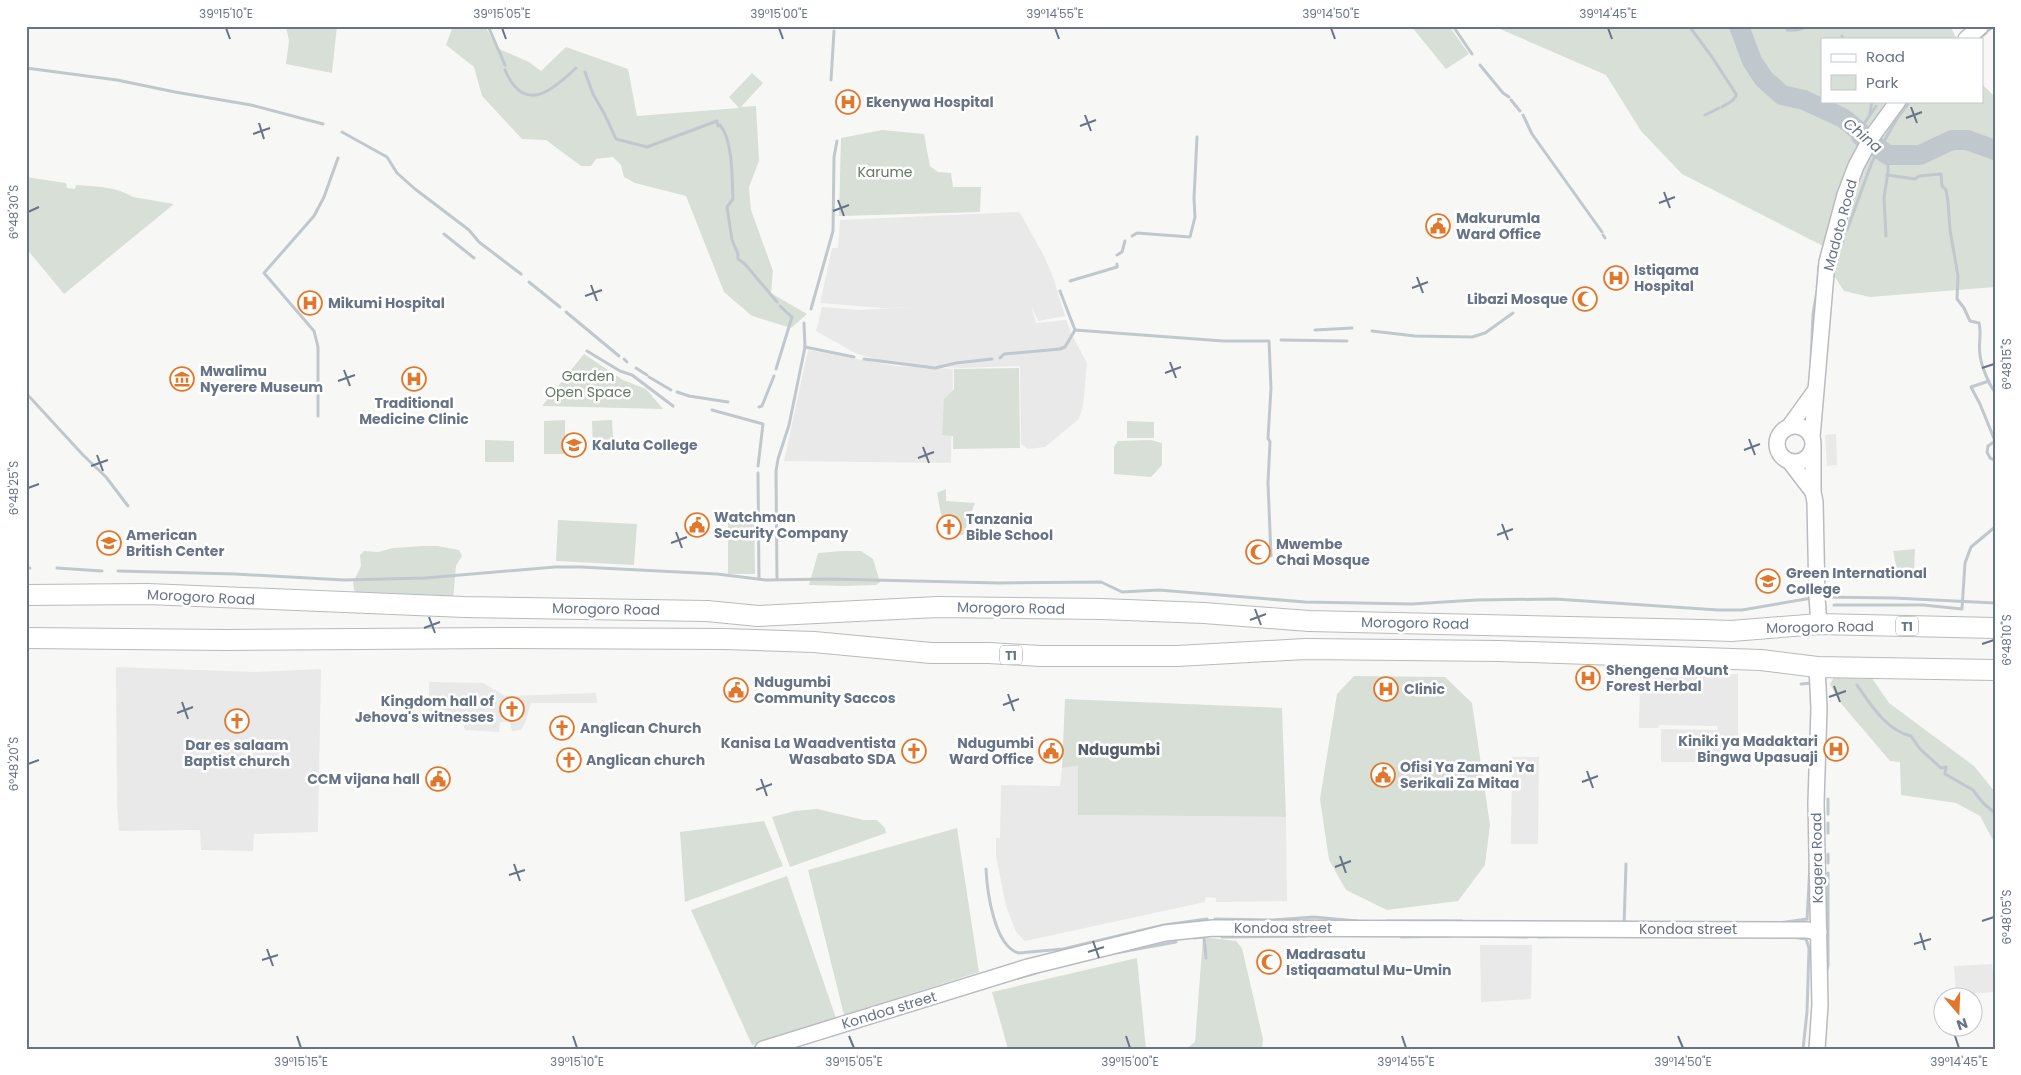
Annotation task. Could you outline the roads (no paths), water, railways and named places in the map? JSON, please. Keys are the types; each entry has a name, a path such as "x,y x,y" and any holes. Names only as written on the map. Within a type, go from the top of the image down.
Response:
{"highway":[{"name":"Morogoro Road","path":"26,596 148,594 454,607 706,611 758,616 937,606 1204,613 1309,621 1731,631 1819,624 1995,628"},
{"name":"Morogoro Road","path":"26,638 216,640 724,639 814,642 931,653 989,653 1040,656 1177,656 1314,649 1499,651 1761,660 1817,666 1995,670"}],"street":[{"path":"1967,38 1981,26"},
{"name":"Madoto Road","path":"1819,624 1812,443 1815,391 1828,262 1845,195 1856,166 1871,138 1897,102"},
{"path":"1813,492 1790,462 1780,456 1776,447 1779,434 1789,427 1815,391"},
{"path":"1789,427 1802,428 1812,443 1811,453 1804,461 1790,462"},
{"name":"Kagera Road","path":"1816,1049 1820,1005 1816,803 1819,708 1817,666"},
{"name":"Kondoa street","path":"763,1049 1028,968 1165,933 1213,928 1797,930 1819,932"}],"waterway":[{"path":"488,26 505,65"},
{"path":"1453,26 1472,54"},
{"path":"1689,26 1736,94 1732,101 1722,107"},
{"name":"China","path":"1739,26 1752,61 1764,79 1782,95 1804,100 1843,118 1859,131 1861,136 1888,155 1920,155 1952,140 1967,140 1995,150"},
{"path":"1786,26 1787,30 1808,26"},
{"path":"1987,31 1994,26"},
{"path":"831,80 834,31"},
{"path":"1979,38 1986,33"},
{"path":"1480,65 1503,93 1509,97"},
{"path":"26,68 117,80 251,105 323,124"},
{"path":"505,70 512,84 521,92 529,95 548,91 576,68"},
{"path":"585,72 593,94 616,139 647,147 717,121 718,126 720,125 724,132 730,149 733,199 727,207 732,240 738,254 738,259 745,264 777,302"},
{"path":"1511,100 1520,111"},
{"path":"1870,113 1872,102"},
{"path":"1847,230 1872,162 1898,117 1909,102"},
{"path":"1859,131 1876,106"},
{"path":"1705,115 1719,108"},
{"path":"1523,115 1532,134 1602,232"},
{"path":"342,132 387,157 397,173 415,189 469,230 479,242 521,274"},
{"path":"1132,236 1137,233 1190,237 1195,217 1197,137"},
{"path":"811,309 833,231 834,157 837,141"},
{"path":"1886,236 1884,198 1888,155"},
{"path":"318,416 318,347 314,331 264,273 314,216 324,197 338,158"},
{"path":"1887,175 1915,179 1919,176 1941,174 1942,186 1946,190 1948,201 1950,230 1958,276 1957,299 1970,321 1979,323 1981,359 1988,380 1995,392"},
{"path":"444,234 474,258"},
{"path":"1821,256 1826,238"},
{"path":"1842,243 1843,239"},
{"path":"1117,255 1122,252 1125,241"},
{"path":"1070,281 1117,267 1117,264"},
{"path":"1818,278 1819,266"},
{"path":"1817,287 1818,280"},
{"path":"529,282 560,307"},
{"path":"1000,358 1004,354 1065,347 1075,330 1060,291"},
{"path":"1811,362 1813,314 1817,291"},
{"path":"776,369 792,317 780,306"},
{"path":"566,312 619,356"},
{"path":"1372,331 1415,336 1472,337 1485,333 1513,313"},
{"path":"777,578 776,471 789,425 805,347 804,323"},
{"path":"1315,330 1352,328"},
{"path":"1075,330 1223,341 1269,341 1271,388 1268,483 1271,556"},
{"path":"1281,340 1347,341"},
{"path":"805,347 854,357"},
{"path":"587,351 620,371 632,375 673,406"},
{"path":"624,359 627,362"},
{"path":"864,359 935,368 956,363 992,359"},
{"path":"636,368 647,375"},
{"path":"759,407 762,406 774,376"},
{"path":"649,377 671,390"},
{"path":"1989,381 1971,387 1995,441 1988,446 1987,452 1990,458 1995,460"},
{"path":"677,392 689,396 728,402"},
{"path":"26,393 106,477 128,506"},
{"path":"712,410 763,424 758,466"},
{"path":"758,473 759,579"},
{"path":"1834,605 1923,605 1962,609 1965,563 1971,547 1995,527"},
{"path":"118,571 235,574 344,580 425,578 555,567 581,567 717,574 766,580 830,579 999,583 1101,582 1122,592 1159,590 1305,602 1412,604 1476,600 1555,599 1718,610 1742,610 1812,598"},
{"path":"57,568 102,571"},
{"path":"1821,597 1894,598 1995,603"},
{"path":"1801,684 1813,683"},
{"path":"1857,685 1880,716 1894,728 1911,736 1920,749 1941,768 1946,767 1945,774 1973,790 1983,803 1995,813"},
{"path":"1828,799 1828,814"},
{"path":"1828,823 1828,833"},
{"path":"1828,854 1828,863"},
{"path":"1624,926 1626,864"},
{"path":"1807,919 1810,865"},
{"path":"986,869 990,903 998,929 1010,949 1019,953 1063,949 1164,925 1207,919"},
{"path":"1826,973 1828,966 1828,873"},
{"path":"1215,919 1273,920 1314,917 1357,921"},
{"path":"1779,923 1807,919"},
{"path":"1386,921 1462,921"},
{"path":"1222,937 1306,936"},
{"path":"1401,937 1452,936"},
{"path":"1475,936 1527,937"},
{"path":"1538,937 1592,936"},
{"path":"1194,938 1204,937 1206,958"},
{"path":"1793,937 1806,939 1809,948 1807,1012 1803,1049"},
{"path":"1110,954 1176,942"},
{"path":"1018,978 1036,973"}],"place":[{"name":"Ekenywa Hospital","path":"848,102"},
{"name":"Makurumla Ward Office","path":"1438,226"},
{"name":"Istiqama Hospital","path":"1616,278"},
{"name":"Libazi Mosque","path":"1585,299"},
{"name":"Mikumi Hospital","path":"310,303"},
{"name":"Mwalimu Nyerere Museum","path":"182,379"},
{"name":"Traditional Medicine Clinic","path":"414,379"},
{"name":"Kaluta College","path":"574,445"},
{"name":"Watchman Security Company","path":"697,525"},
{"name":"Tanzania Bible School","path":"949,527"},
{"name":"American British Center","path":"109,543"},
{"name":"Mwembe Chai Mosque","path":"1258,552"},
{"name":"Green International College","path":"1768,581"},
{"name":"Shengena Mount Forest Herbal","path":"1588,678"},
{"name":"Clinic","path":"1386,689"},
{"name":"Ndugumbi Community Saccos","path":"736,690"},
{"name":"Kingdom hall of Jehova's witnesses","path":"512,709"},
{"name":"Dar es salaam Baptist church","path":"237,721"},
{"name":"Anglican Church","path":"562,728"},
{"name":"Kiniki ya Madaktari Bingwa Upasuaji","path":"1836,749"},
{"name":"Kanisa La Waadventista Wasabato SDA","path":"914,751"},
{"name":"Ndugumbi Ward Office","path":"1051,751"},
{"name":"Anglican church","path":"569,760"},
{"name":"Ofisi Ya Zamani Ya Serikali Za Mitaa","path":"1383,775"},
{"name":"CCM vijana hall","path":"438,779"},
{"name":"Madrasatu Istiqaamatul Mu-Umin","path":"1269,962"}],"district":[{"name":"Ndugumbi","path":"1119,749"}],"park label":[{"name":"Karume","path":"885,172"},
{"name":"Garden Open Space","path":"588,384"}]}
